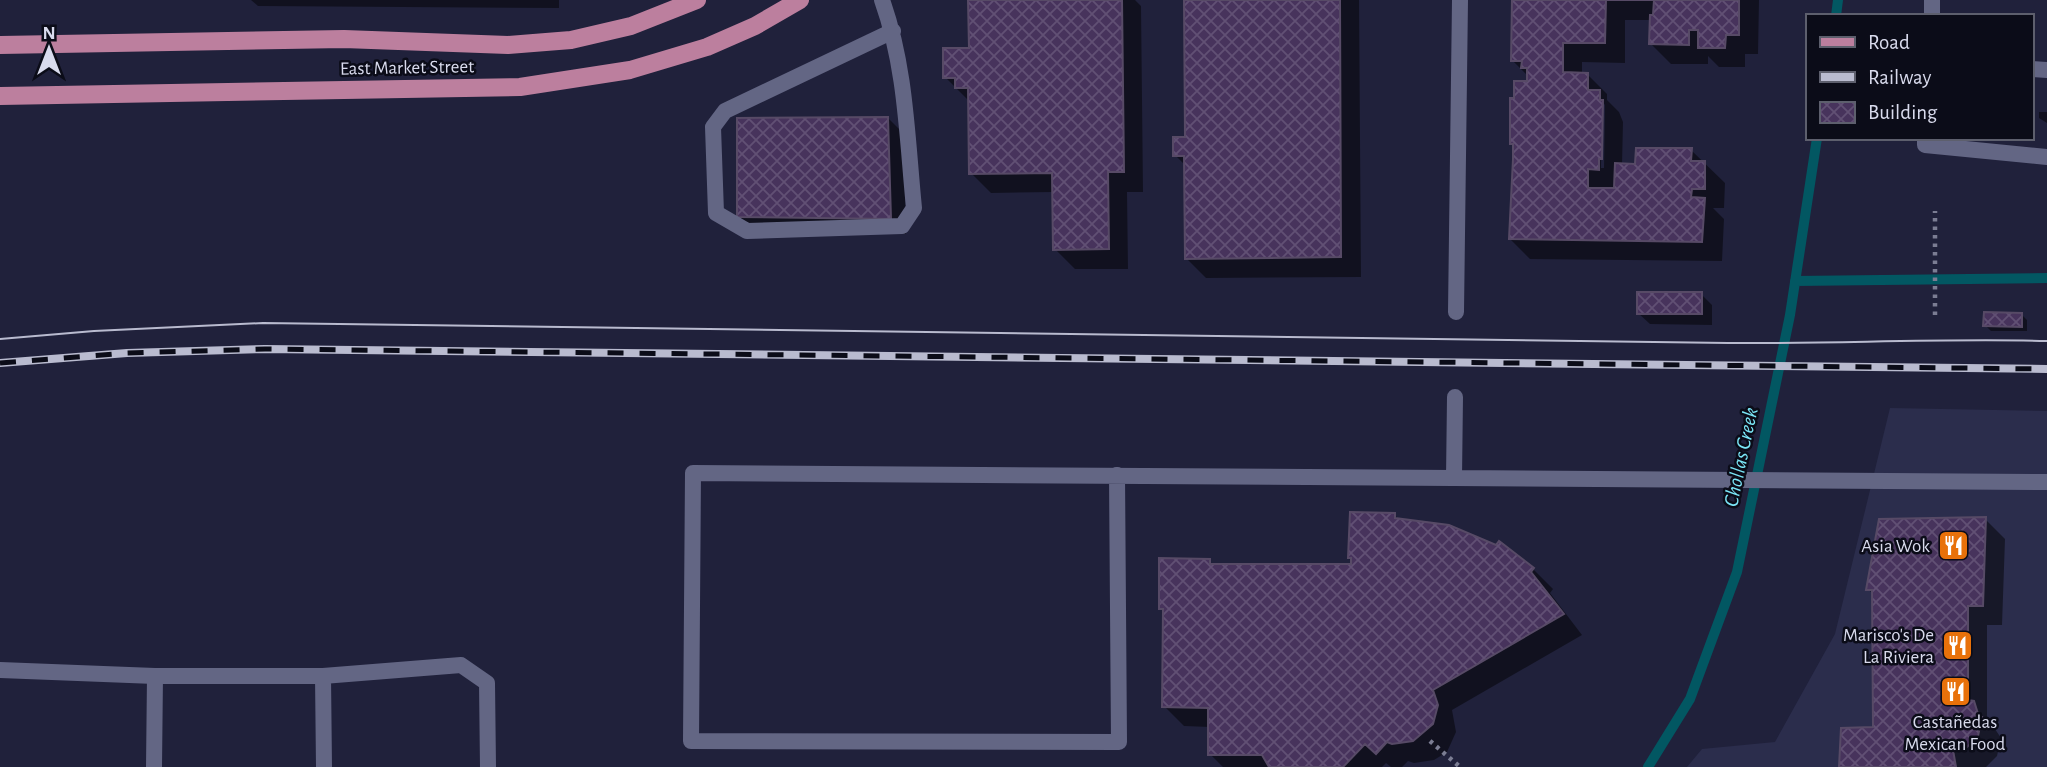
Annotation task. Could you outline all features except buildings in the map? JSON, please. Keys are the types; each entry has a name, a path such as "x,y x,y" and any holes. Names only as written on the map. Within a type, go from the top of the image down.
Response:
{"main road":[{"name":"East Market Street","path":"0,45 344,39 508,45 571,40 631,26 697,0"},
{"name":"East Market Street","path":"0,96 520,87 630,70 706,47 755,26 800,0"}],"lane":[{"path":"882,0 893,32 899,60 914,208 902,226 747,231 716,213 713,127 725,111 893,32"},
{"path":"1456,312 1460,0"},
{"path":"1925,140 1925,145 2047,157"},
{"path":"1454,478 1455,397"},
{"path":"1117,475 1119,743 691,741 693,473 1117,475 2047,482"},
{"path":"0,670 155,676 323,676 461,665 487,683 488,767"},
{"path":"155,676 155,767"},
{"path":"323,676 324,767"}],"path":[{"path":"1935,211 1935,315"},
{"path":"1430,741 1460,767"}],"shaded area":[{"path":"1890,408 2047,411 2047,767 1687,767 1702,749 1775,742 1835,634"}],"waterway":[{"name":"Chollas Creek","path":"1836,14 1838,0"},
{"name":"Chollas Creek","path":"1648,767 1690,699 1737,572 1790,315 1817,140"},
{"path":"1795,281 2047,278"}],"tram line":[{"path":"0,339 94,331 263,323 1728,343 2047,341"}],"railway":[{"path":"0,363 127,353 265,349 2047,369"}],"place":[{"name":"Asia Wok","path":"1953,546"},
{"name":"Marisco's De La Riviera","path":"1957,646"},
{"name":"Castañedas Mexican Food","path":"1955,691"}]}
